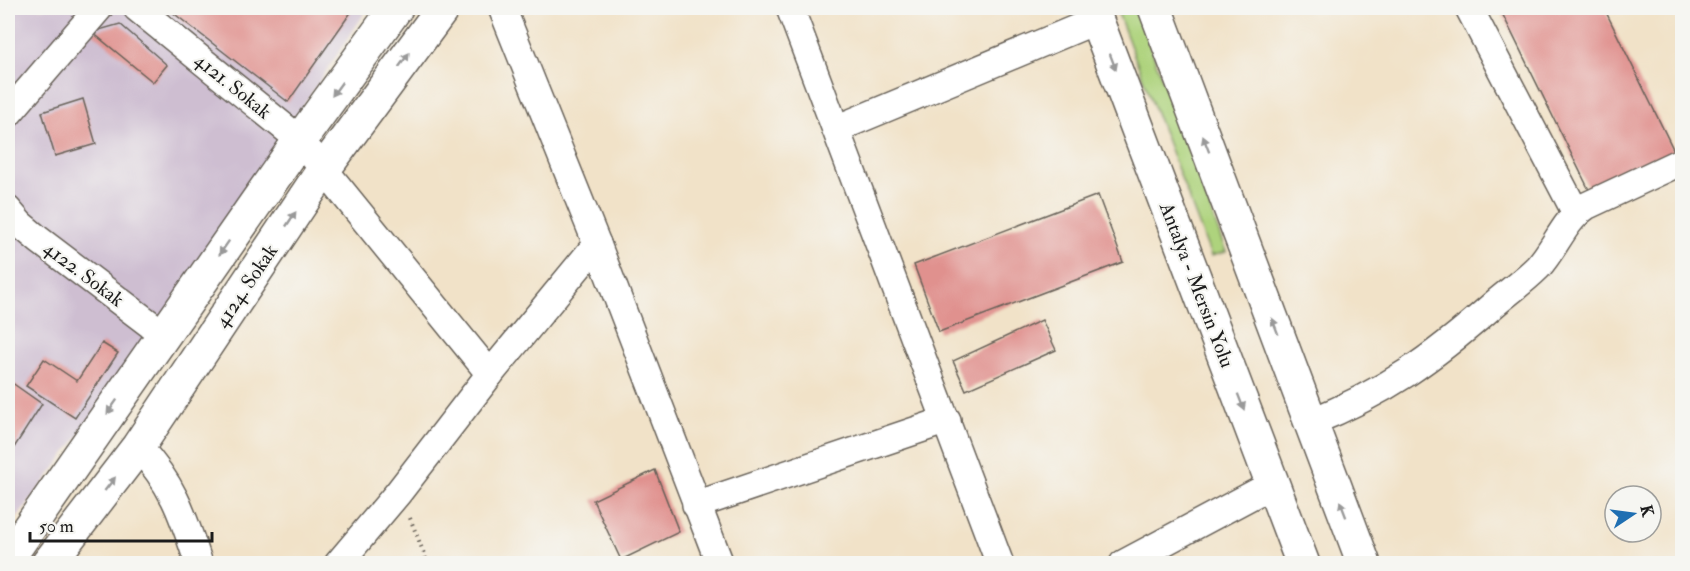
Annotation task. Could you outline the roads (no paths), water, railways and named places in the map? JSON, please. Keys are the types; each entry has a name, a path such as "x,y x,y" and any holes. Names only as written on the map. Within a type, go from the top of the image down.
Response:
{"main road":[{"path":"8,558 163,334 396,8"},
{"name":"4124. Sokak","path":"48,564 138,447 324,169 443,8"},
{"path":"1155,8 1364,564"},
{"name":"Antalya - Mersin Yolu","path":"1094,14 1303,564"}],"street":[{"path":"8,114 99,8"},
{"name":"4121. Sokak","path":"137,8 300,140 490,374"},
{"path":"502,8 597,244 720,564"},
{"path":"790,8 1000,564"},
{"path":"1469,8 1576,213"},
{"path":"836,129 1094,14"},
{"path":"1311,422 1374,393 1434,355 1538,267 1576,213 1586,206 1683,161"},
{"name":"4122. Sokak","path":"8,210 39,240 163,334"},
{"path":"338,564 398,493 490,374 597,244"},
{"path":"696,505 946,420"},
{"path":"138,447 155,465 170,488 199,564"},
{"path":"1123,564 1273,484"}]}
